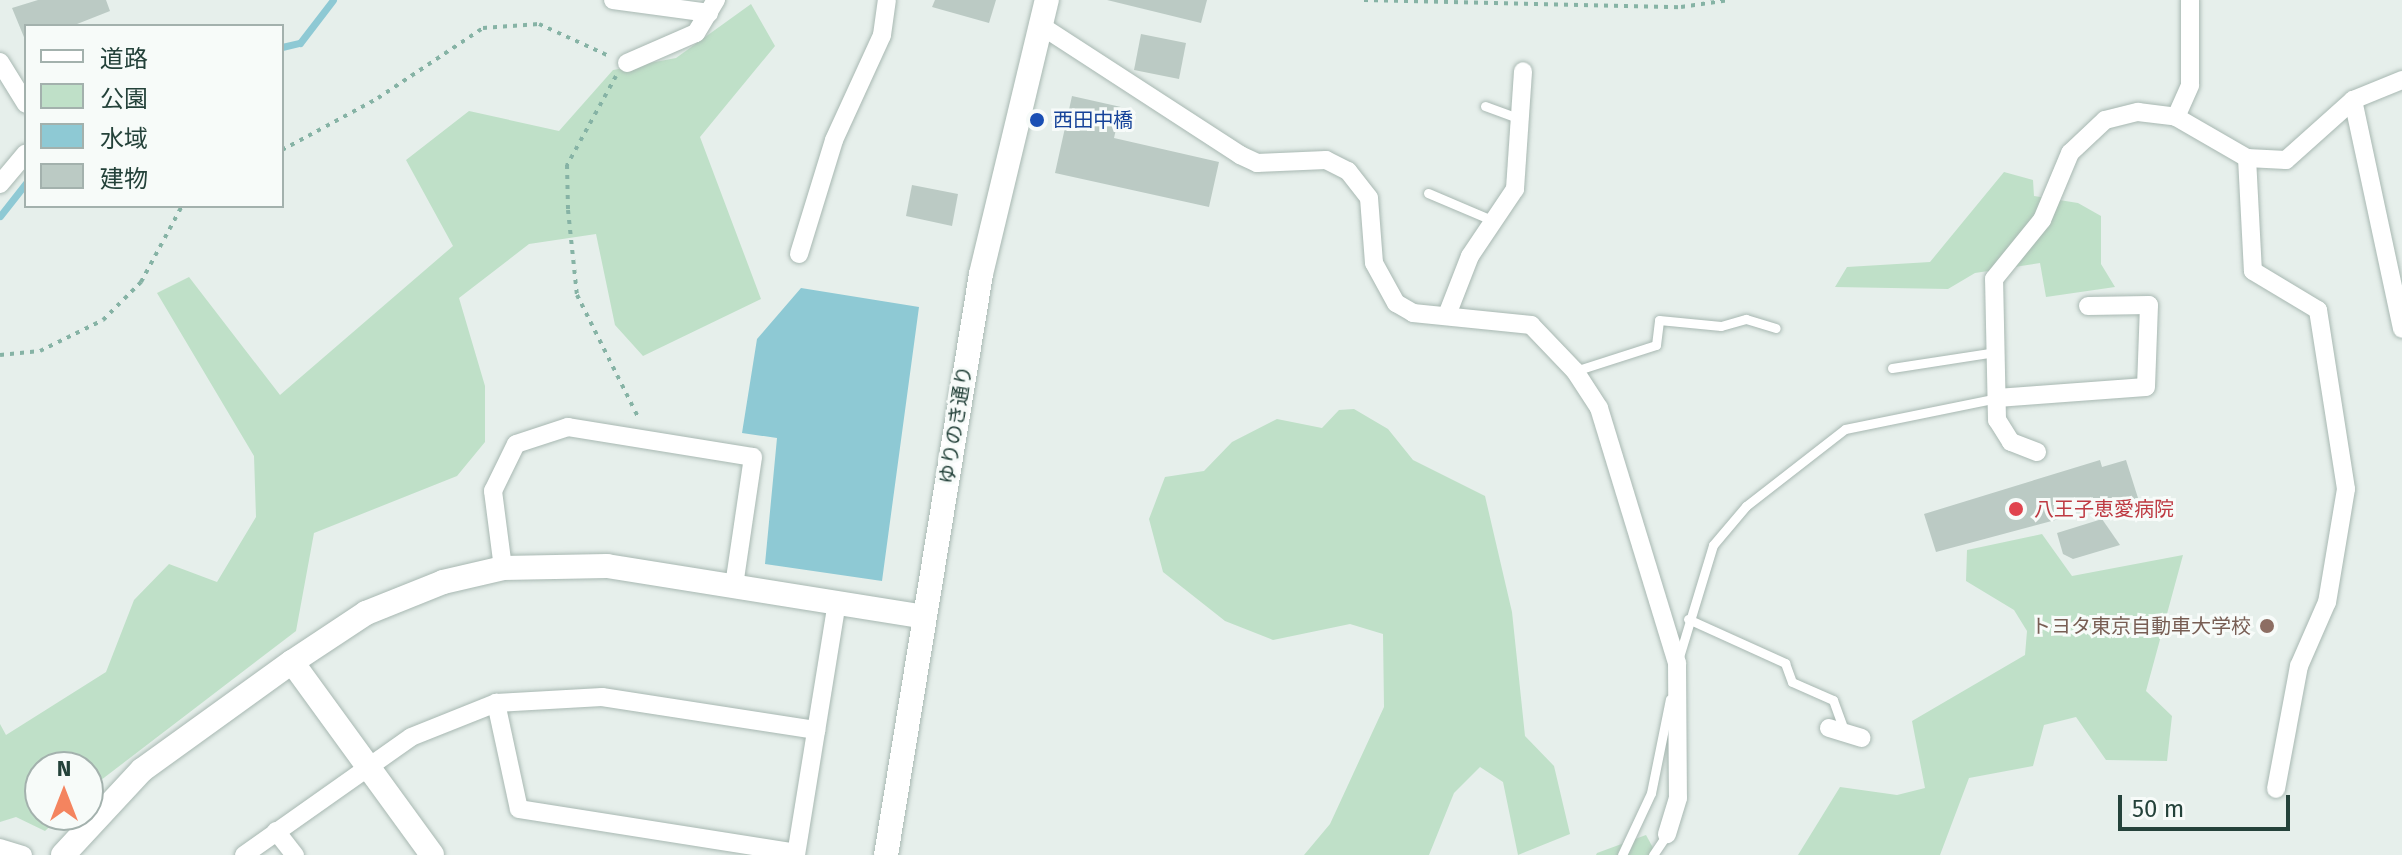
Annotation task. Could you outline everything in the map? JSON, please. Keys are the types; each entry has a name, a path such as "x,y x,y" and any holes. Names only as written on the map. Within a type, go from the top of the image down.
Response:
{"street":[{"path":"613,0 712,6"},
{"path":"799,254 834,140 882,35 887,0"},
{"name":"ゆりのき通り","path":"886,855 984,260 1047,0"},
{"path":"2176,117 2190,85 2190,0"},
{"path":"627,63 681,43 712,6"},
{"path":"1040,25 1240,155 1257,163 1326,160 1348,171 1369,198 1382,287 1413,313 1531,325 1575,371 1599,408 1677,663 1678,798 1667,834"},
{"path":"0,62 24,101"},
{"path":"1447,315 1470,256 1515,189 1523,71"},
{"path":"2037,452 2011,442 1997,420 1994,279 2042,220 2070,153 2105,120 2138,112 2176,117 2247,158 2286,160 2353,100 2402,80"},
{"path":"2353,100 2402,329"},
{"path":"0,184 24,155"},
{"path":"2247,158 2253,271 2318,310 2345,476 2327,602 2299,666 2276,789"},
{"path":"1997,398 2146,387 2149,305 2088,306"},
{"path":"503,568 493,491 516,444 568,427 753,457 734,586"},
{"path":"63,855 142,770 292,662 390,601 503,568 607,566 924,617"},
{"path":"496,703 519,809 796,854 837,603"},
{"path":"292,662 432,855"},
{"path":"244,855 367,767 448,718 496,703 628,699 816,730"},
{"path":"276,831 295,855"},
{"path":"0,848 23,855"}],"lane":[{"path":"1485,106 1520,119"},
{"path":"1428,193 1494,221"},
{"path":"1575,371 1656,345 1659,320 1721,326 1746,319 1776,328"},
{"path":"1892,368 1996,352"},
{"path":"1622,855 1651,793 1688,619 1713,545 1746,506 1845,429 1997,398"},
{"path":"1688,619 1785,663 1792,682 1833,700 1845,733"},
{"path":"1653,855 1667,834"}],"path":[{"path":"1364,0 1681,7 1729,0"},
{"path":"284,149 378,98 483,28 539,24 627,63 595,104 567,165 568,210 577,295 647,440"},
{"path":"0,355 40,351 103,320 141,282 181,208"}],"green space":[{"path":"751,4 775,46 700,137 761,299 643,356 615,325 596,234 529,244 459,298 485,386 485,442 457,476 314,533 296,631 104,778 104,751 24,751 24,821 16,817 0,822 0,724 6,735 106,672 134,600 169,564 217,582 256,517 254,456 157,293 189,277 280,395 453,246 406,160 469,111 559,131 613,70 676,58"},
{"path":"2004,172 2033,180 2034,196 2078,203 2101,216 2101,264 2115,287 2046,297 2040,263 1975,273 1948,289 1835,287 1847,267 1930,262"},
{"path":"1354,409 1388,429 1413,460 1485,496 1512,612 1525,736 1554,766 1570,834 1518,855 1503,782 1480,767 1454,793 1429,855 1304,855 1330,824 1384,707 1383,634 1350,624 1273,640 1225,621 1163,572 1149,519 1165,477 1204,471 1232,442 1277,419 1322,428 1339,410"},
{"path":"2042,534 2072,576 2183,555 2146,691 2172,716 2167,761 2106,760 2076,717 2044,725 2033,766 1969,778 1940,855 1798,855 1840,787 1897,795 1925,788 1912,721 2025,655 2027,631 2014,610 1966,581 1967,550"},
{"path":"1646,835 1657,855 1596,855 1597,853"}],"water":[{"path":"801,288 919,307 882,581 765,564 777,438 742,433 757,339"}],"building":[{"path":"38,0 106,0 110,11 77,24 24,24 24,37 12,8"},
{"path":"935,0 996,0 989,23 932,7"},
{"path":"1107,0 1207,0 1201,23"},
{"path":"1141,34 1186,43 1179,79 1134,70"},
{"path":"1072,96 1121,107 1114,138 1219,162 1209,207 1055,173"},
{"path":"912,185 958,194 952,226 906,216"},
{"path":"2100,460 2102,467 2126,460 2138,498 1936,552 1924,514"},
{"path":"2102,519 2120,545 2073,559 2063,554 2057,533"}],"waterway":[{"path":"284,47 300,43 333,0"},
{"path":"0,216 24,186"}],"place":[{"name":"西田中橋","path":"1037,120"},
{"name":"八王子恵愛病院","path":"2016,509"},
{"name":"トヨタ東京自動車大学校","path":"2267,626"}]}
